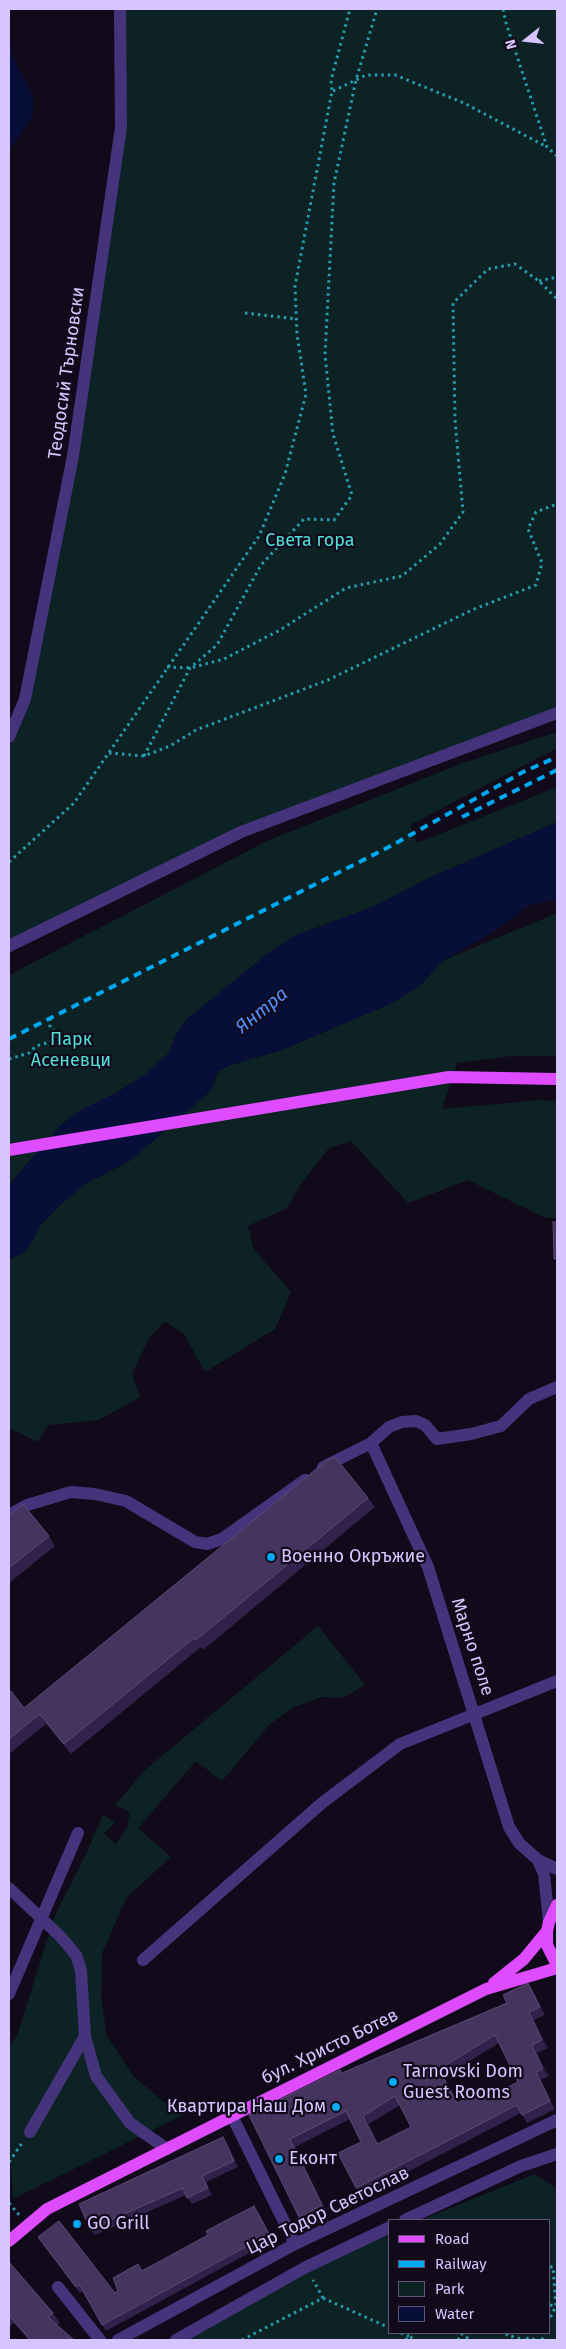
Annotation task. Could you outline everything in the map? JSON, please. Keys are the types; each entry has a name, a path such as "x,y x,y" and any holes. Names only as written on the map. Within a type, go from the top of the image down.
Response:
{"main road":[{"path":"9,1150 449,1077 557,1079"},
{"name":"бул. Христо Ботев","path":"486,1990 524,1959 548,1926 557,1905"},
{"path":"548,1926 547,1944 557,1967"},
{"name":"бул. Христо Ботев","path":"9,2241 47,2209 232,2116 486,1990 557,1967"}],"street":[{"name":"Теодосий Търновски","path":"9,736 25,699 74,456 121,127 120,9"},
{"path":"9,946 241,832 557,713"},
{"path":"9,1515 27,1505 71,1492 95,1494 126,1501 195,1542 207,1544 222,1539 328,1464 371,1443 390,1427 402,1422 416,1421 425,1425 438,1439 471,1434 501,1426 529,1399 557,1387"},
{"name":"Марно поле","path":"371,1443 428,1567 509,1827 520,1843 538,1860 557,1869"},
{"path":"143,1960 322,1803 400,1744 557,1681"},
{"path":"9,1994 78,1833"},
{"path":"538,1860 544,1874 548,1926"},
{"path":"9,1890 41,1918 76,1955 81,1970 85,2036 96,2076 130,2123 167,2149"},
{"path":"30,2132 85,2036"},
{"path":"232,2116 295,2244"},
{"name":"Цар Тодор Светослав","path":"118,2340 295,2244 557,2120"},
{"path":"407,2219 521,2166 557,2154"},
{"path":"176,2340 306,2267 388,2228"},
{"path":"58,2287 100,2340"}],"path":[{"path":"9,862 74,803 259,536 285,474 306,394 295,286 332,92 331,80 350,9"},
{"path":"144,756 190,668 217,645 261,565 304,519 334,520 352,495 333,434 325,355 334,182 356,80 376,9"},
{"path":"503,9 547,147"},
{"path":"332,92 366,75 395,75 464,104 547,147 557,156"},
{"path":"167,667 190,668 224,658 280,630 346,588 402,576 440,544 463,512 455,420 453,302 488,269 515,264 539,281 557,299"},
{"path":"539,281 557,277"},
{"path":"245,313 297,319"},
{"path":"109,753 144,756 170,746 196,730 328,680 472,610 536,586 542,563 528,529 536,512 557,504"},
{"path":"9,1059 29,1053 36,1046 50,1042 55,1038 56,1032 50,1028 50,1019"},
{"path":"9,2162 30,2132"},
{"path":"306,2267 323,2298 388,2327"},
{"path":"551,2267 553,2267 556,2306 551,2316"},
{"path":"242,2340 323,2298"},
{"path":"551,2305 556,2306"},
{"path":"404,2334 415,2340"},
{"path":"507,2334 526,2340 528,2338 536,2340"},
{"path":"406,2340 409,2336"}],"green space":[{"name":"Света гора","path":"120,9 557,9 557,713 241,832 9,946 9,737 25,699 73,456 121,127"},
{"name":"Парк Асеневци","path":"557,732 557,748 410,825 417,843 557,787 557,822 429,878 375,906 294,936 266,955 187,1019 176,1035 169,1053 146,1074 116,1093 79,1111 60,1126 9,1185 9,975 269,840 463,763"},
{"path":"557,913 557,1056 512,1056 457,1063 442,1109 540,1100 557,1101 557,1218 545,1218 468,1180 408,1203 351,1141 329,1148 300,1185 287,1208 248,1226 253,1248 291,1292 275,1329 205,1372 184,1334 165,1321 149,1338 132,1374 140,1397 99,1420 48,1425 38,1442 9,1428 9,1260 23,1253 33,1240 38,1228 61,1204 85,1184 131,1160 207,1094 213,1087 218,1072 230,1065 282,1050 392,1003 429,977 434,968 442,961"},
{"path":"318,1626 365,1685 343,1698 322,1697 294,1707 270,1724 222,1781 196,1761 138,1828 171,1857 126,1898 102,1953 101,1997 107,2036 134,2077 164,2102 191,2111 13,2199 9,2135 9,2045 17,2036 54,1918 87,1852 103,1814 115,1823 104,1833 116,1845 127,1827 130,1812 115,1805 145,1770"},
{"path":"535,2174 557,2189 557,2340 176,2340 306,2267 388,2234 388,2334 551,2334 551,2219 423,2219"}],"water":[{"path":"9,9 10,46 15,62 33,96 33,115 9,151"},
{"name":"Янтра","path":"557,822 557,901 545,901 528,906 492,933 442,961 420,986 392,1003 282,1050 230,1065 218,1072 214,1079 213,1087 207,1094 131,1160 85,1184 61,1204 38,1228 33,1240 23,1253 9,1260 9,1185 60,1126 79,1111 116,1093 146,1074 169,1053 176,1035 187,1019 266,955 294,936 375,906 429,878"}],"building":[{"path":"553,1222 557,1222 557,1259 554,1259"},
{"path":"335,1457 368,1498 196,1640 194,1638 64,1744 40,1714 9,1739 9,1692 11,1691 24,1708 326,1461"},
{"path":"23,1504 49,1536 9,1568 9,1516"},
{"path":"528,1983 540,2007 529,2012 542,2040 532,2045 543,2069 536,2072 550,2101 522,2115 517,2105 356,2188 338,2153 361,2142 346,2111 290,2139 322,2205 299,2217 249,2115 340,2070 342,2073 507,2003 503,1995","holes":["495,2035 518,2082 488,2097 484,2089 457,2103 439,2069","395,2096 411,2127 377,2144 363,2116"]},
{"path":"223,2137 234,2161 202,2176 208,2188 187,2198 183,2188 90,2229 79,2204"},
{"path":"254,2206 269,2234 102,2325 79,2284 76,2287 38,2237 59,2221 115,2293 118,2291 113,2278 138,2264 142,2271 208,2235 206,2231"},
{"path":"9,2262 53,2313 48,2317 74,2340 30,2340 9,2315"}],"railway":[{"path":"9,1039 387,848 523,772 557,757"},
{"path":"462,817 557,770"}],"place":[{"name":"Военно Окръжие","path":"271,1557"},
{"name":"Tarnovski Dom Guest Rooms","path":"393,2082"},
{"name":"Квартира Наш Дом","path":"336,2107"},
{"name":"Еконт","path":"279,2159"},
{"name":"GO Grill","path":"77,2224"}]}
